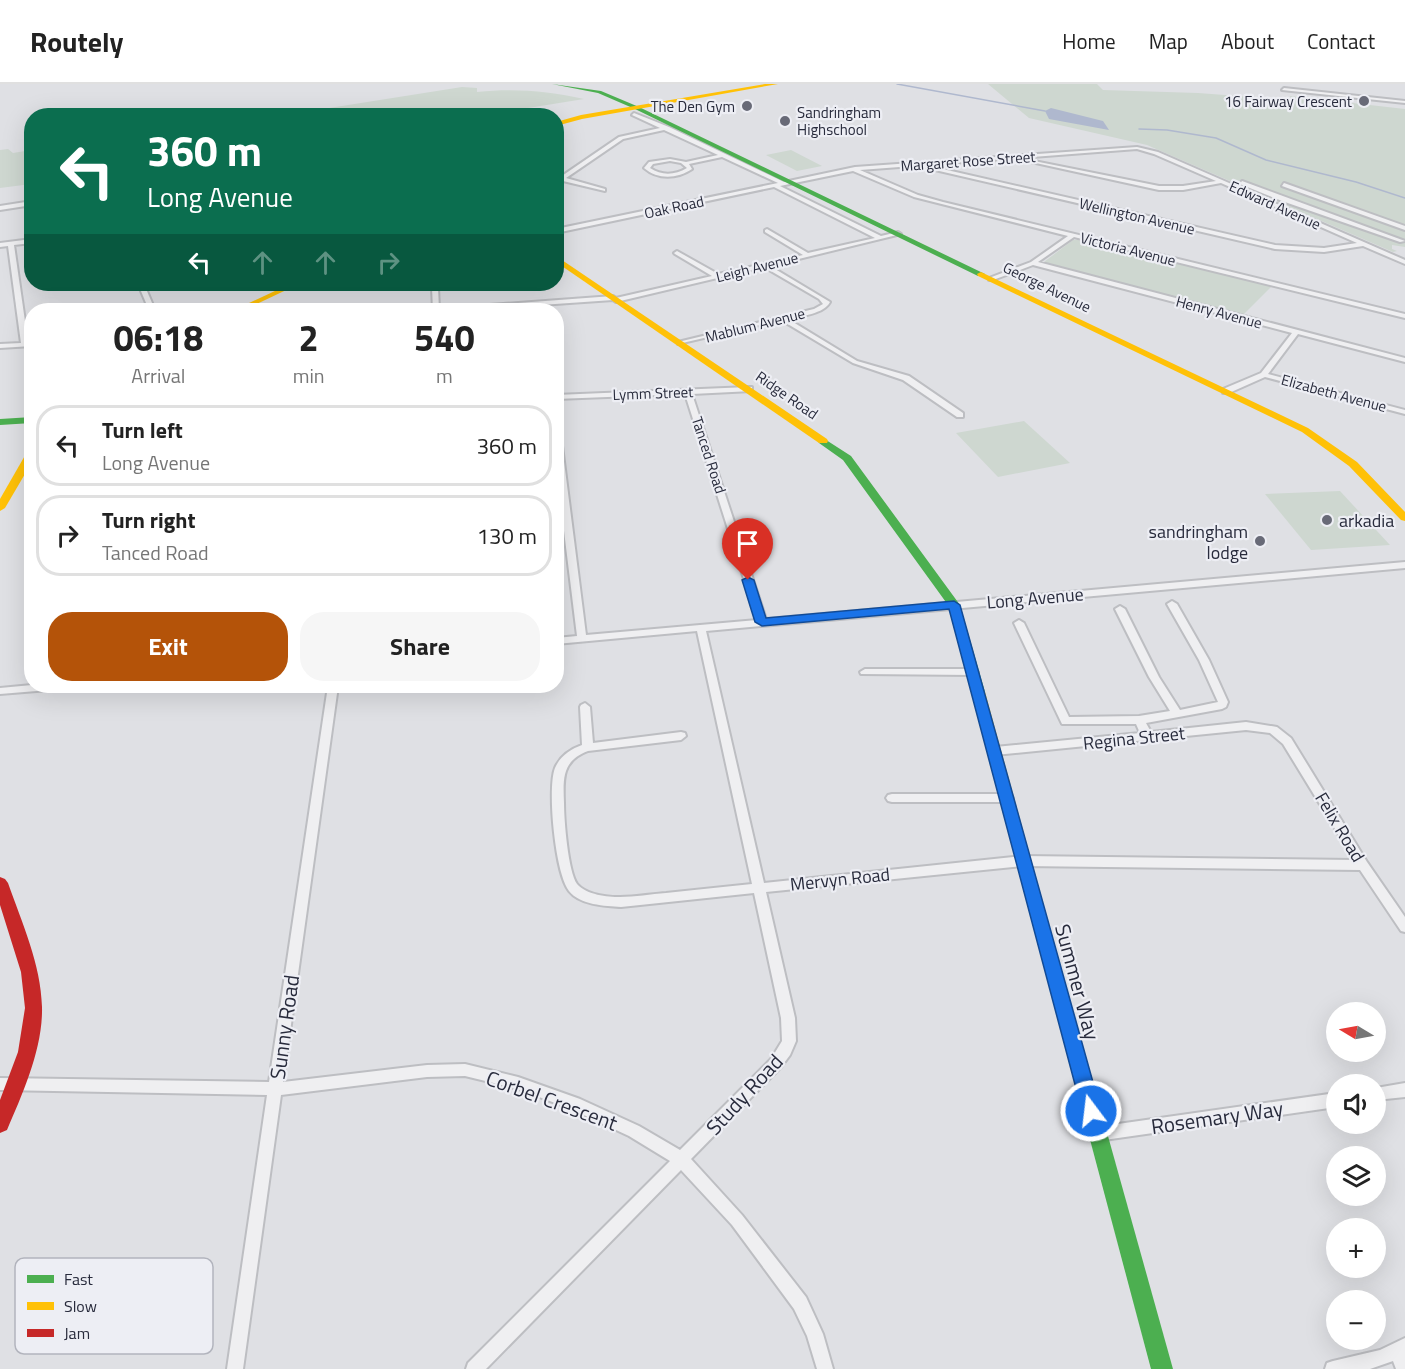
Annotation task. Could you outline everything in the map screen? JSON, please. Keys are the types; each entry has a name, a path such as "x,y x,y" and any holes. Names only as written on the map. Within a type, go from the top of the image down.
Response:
{"main road":[{"path":"542,84 596,93 646,110"},
{"path":"555,84 591,90 646,110"},
{"path":"564,122 646,110 775,84"},
{"path":"620,100 646,110"},
{"name":"George Avenue","path":"646,110 670,128 898,234 1305,430 1332,447 1360,470 1405,518"},
{"name":"Ridge Road","path":"564,264 851,461 954,605"},
{"path":"253,303 280,291"},
{"path":"0,422 24,420"},
{"path":"0,508 24,466"},
{"name":"Summer Way","path":"954,605 1162,1369"},
{"path":"0,883 29,970 32,1002 32,1026 7,1084 0,1124"}],"street":[{"path":"1332,86 1333,93"},
{"path":"1284,89 1405,102"},
{"name":"George Avenue","path":"646,110 670,128"},
{"path":"564,178 621,138 670,128"},
{"name":"Margaret Rose Street","path":"789,184 855,169 1145,149"},
{"name":"Edward Avenue","path":"1145,149 1405,262"},
{"path":"1165,150 1272,195 1402,241"},
{"path":"687,164 690,166 688,170 672,175 658,174 646,168 651,163 662,160 687,164 727,155"},
{"path":"1012,157 1159,188 1183,188 1223,182"},
{"name":"Wellington Avenue","path":"914,164 1275,247 1317,250 1380,242 1376,237 1333,221"},
{"name":"Victoria Avenue","path":"855,169 923,198 1405,316"},
{"path":"564,180 603,190"},
{"name":"Oak Road","path":"564,229 789,184"},
{"path":"1284,185 1405,228"},
{"path":"776,186 880,238"},
{"path":"1272,195 1296,191"},
{"path":"0,208 24,204"},
{"path":"1309,209 1333,221 1342,220"},
{"path":"767,231 806,254"},
{"name":"Leigh Avenue","path":"537,303 615,299 719,277 806,254 898,234"},
{"path":"991,279 1033,263 1073,235"},
{"path":"0,245 24,242"},
{"path":"11,244 24,320"},
{"path":"677,253 719,277"},
{"name":"Henry Avenue","path":"1033,263 1405,360"},
{"name":"Mablum Avenue","path":"680,343 821,309 827,302 766,266"},
{"path":"782,318 855,362 906,378 960,415"},
{"path":"1226,390 1264,375 1296,332"},
{"path":"0,346 24,344"},
{"name":"Elizabeth Avenue","path":"1264,375 1405,412"},
{"name":"Lymm Street","path":"564,397 748,389"},
{"name":"Tanced Road","path":"688,392 762,622"},
{"path":"564,494 582,638"},
{"name":"Long Avenue","path":"564,640 1405,565"},
{"path":"1019,623 1066,721 1139,720 1222,705 1223,702 1204,660 1172,604"},
{"path":"1120,609 1154,676 1177,714"},
{"name":"Study Road","path":"474,1369 682,1161 776,1063 789,1041 788,1018 701,628"},
{"path":"866,672 973,672"},
{"path":"0,691 24,689"},
{"name":"Sunny Road","path":"235,1369 332,693"},
{"path":"585,707 588,747"},
{"path":"1139,720 1148,737"},
{"name":"Regina Street","path":"995,752 1246,726 1273,730"},
{"name":"Felix Road","path":"1273,730 1287,741 1363,866 1405,927"},
{"name":"Mervyn Road","path":"681,736 588,747 575,752 565,760 557,778 563,862 568,880 575,889 590,897 621,902 1023,861 1363,866"},
{"path":"892,798 1007,798"},
{"name":"Corbel Crescent","path":"7,1084 275,1089 427,1071 465,1070 518,1083 575,1104 634,1131 682,1161 737,1220 800,1303 815,1334 825,1369"},
{"path":"1386,1093 1405,1090"},
{"name":"Rosemary Way","path":"1097,1134 1326,1101"},
{"path":"1332,1369 1382,1358 1401,1349 1404,1369"}],"shaded area":[{"path":"988,84 1097,84 1103,90 1198,93 1291,100 1290,96 1405,109 1405,247 1392,245 1392,249 1397,251 1393,252 1147,145 1029,118"},
{"path":"462,87 477,88 477,92 531,91 584,99 528,108 329,108"},
{"path":"8,149 13,153 24,151 24,185 0,188 0,150"},
{"path":"791,150 822,166 797,171 766,155"},
{"path":"1073,240 1272,286 1243,315 1044,262"},
{"path":"1024,421 1070,463 998,477 956,433"},
{"name":"arkadia","path":"1340,491 1390,545 1311,550 1265,494"}],"water":[{"path":"1051,108 1103,121 1109,130 1049,119 1045,111"}],"waterway":[{"path":"897,84 1045,111"},
{"path":"1139,129 1167,130 1216,138 1266,160 1356,182 1405,198"}],"traffic: fast":[{"path":"555,84 599,92 637,108 981,274"},
{"path":"0,422 24,420"},
{"path":"823,441 847,458 954,605 978,692"},
{"path":"1038,914 1162,1369"}],"traffic: slow":[{"path":"564,122 775,84"},
{"path":"564,263 823,441"},
{"path":"981,274 1305,430 1353,464 1405,518"},
{"path":"253,303 280,291"},
{"path":"0,508 24,466"},
{"path":"978,692 1038,914"}],"traffic: jam":[{"path":"0,883 25,954 33,1008 32,1027 26,1052 0,1124"}],"place":[{"name":"16 Fairway Crescent","path":"1364,101"},
{"name":"The Den Gym","path":"747,106"},
{"name":"Sandringham Highschool","path":"785,121"},
{"name":"arkadia","path":"1327,520"},
{"name":"sandringham lodge","path":"1260,541"}],"route":[{"path":"748,580 762,622 954,605 1091,1111"}]}
